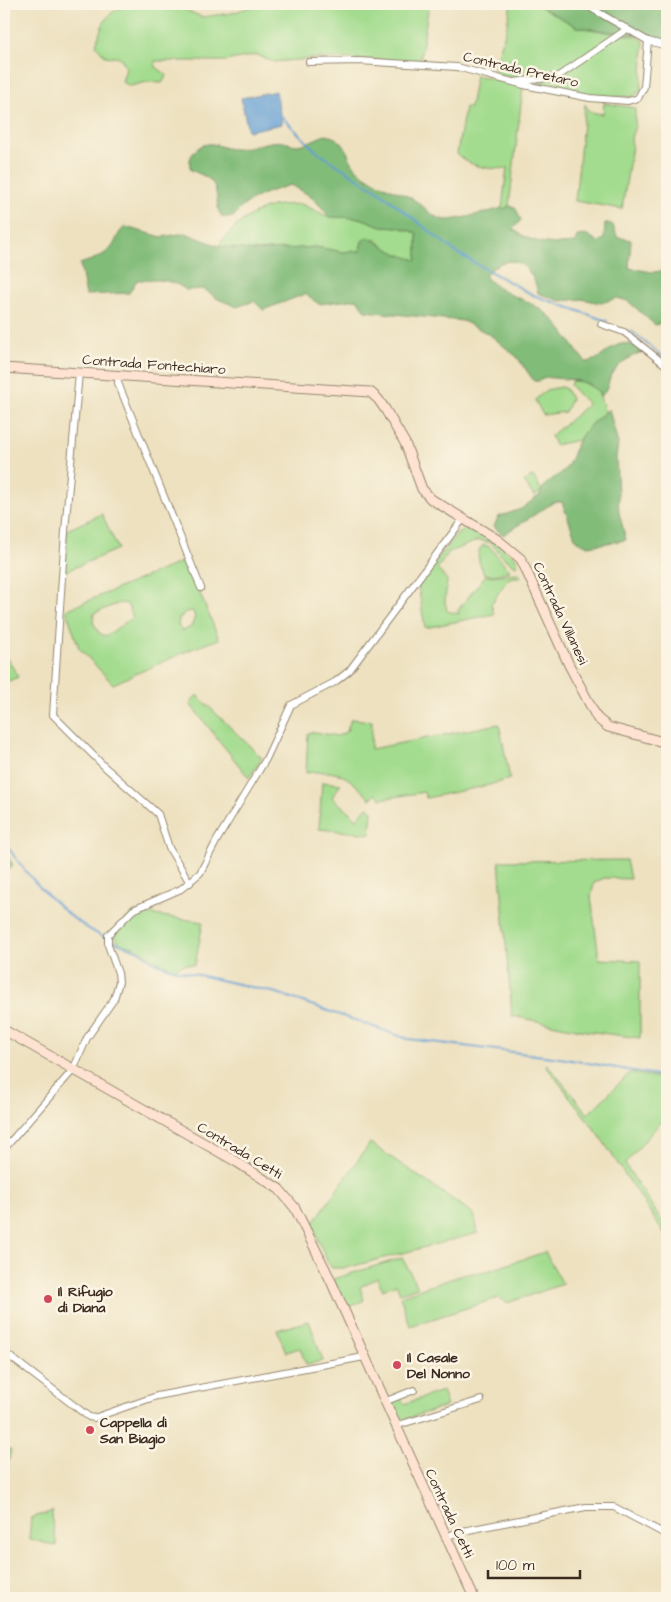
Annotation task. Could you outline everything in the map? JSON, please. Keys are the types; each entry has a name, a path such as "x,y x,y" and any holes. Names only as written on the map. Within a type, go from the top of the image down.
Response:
{"street":[{"path":"584,4 648,41 667,46"},
{"path":"513,82 557,77 627,29"},
{"name":"Contrada Pretaro","path":"309,62 359,62 458,67 513,82 590,98 633,101 638,98 644,87 648,41"},
{"path":"601,324 624,332 667,366"},
{"name":"Contrada Fontechiaro","path":"4,368 303,387"},
{"path":"79,373 65,531 53,715 106,768 158,814 169,848 190,883"},
{"path":"118,375 118,383 201,588"},
{"name":"Contrada Villanesi","path":"303,387 370,392 378,399 405,443 422,489 441,507 514,551 525,566 569,665 597,718 608,727 667,743"},
{"path":"4,1149 73,1070 87,1038 118,990 118,973 110,953 108,936 132,910 181,889 190,883 200,872 266,759 291,705 335,682 349,671 463,519"},
{"name":"Contrada Cetti","path":"4,1030 237,1162 270,1182 286,1196 309,1234 474,1598"},
{"path":"4,1352 89,1417 94,1418 157,1396 364,1357"},
{"path":"384,1402 414,1390"},
{"path":"395,1426 481,1400"},
{"path":"446,1537 458,1532 586,1507 614,1507 667,1536"}],"green space":[{"path":"132,4 156,4 178,7 202,17 232,13 259,4 324,4 325,11 333,4 429,4 420,61 321,58 273,62 257,55 225,61 155,61 156,67 167,75 162,83 147,82 130,86 122,82 126,68 121,58 105,56 96,45 107,18 116,10"},
{"path":"511,4 536,4 577,27 637,37 644,41 641,90 633,97 594,96 523,83 524,80 498,75 494,68 506,30"},
{"path":"536,4 667,4 667,43 656,38 577,27"},
{"path":"476,75 523,87 509,206 504,209 502,208 507,168 480,167 468,162 457,154 465,107 470,108"},
{"path":"604,103 635,108 635,126 631,138 632,146 622,209 575,201 585,104 589,112 603,114"},
{"path":"326,135 334,137 343,145 354,165 364,175 416,201 440,219 456,219 504,209 509,206 515,207 521,220 513,229 535,241 558,244 575,243 577,236 588,235 598,242 604,239 605,223 613,225 617,237 631,240 629,268 652,272 667,271 667,321 655,325 628,301 617,298 601,303 582,299 560,301 538,293 530,273 518,263 510,261 493,268 485,276 491,283 507,293 532,304 547,314 558,325 586,362 594,360 619,345 634,345 645,351 629,358 616,369 601,396 591,385 584,382 545,377 539,381 534,381 517,357 489,334 463,321 365,311 357,299 319,304 305,294 263,310 254,301 237,307 218,299 204,289 186,290 175,283 163,280 137,280 129,293 86,295 80,264 105,253 112,247 125,227 162,237 185,233 219,246 255,251 316,247 343,252 360,251 362,241 368,237 397,254 417,260 417,233 398,227 381,226 360,218 329,217 312,198 290,185 251,200 233,217 222,217 212,182 205,176 191,170 190,166 190,158 194,152 208,144 229,149 248,148 275,142 297,145"},
{"path":"301,204 329,217 360,218 381,226 398,227 417,233 417,260 394,252 375,239 362,241 360,251 343,252 316,247 255,251 219,246 235,227 257,212 276,205"},
{"path":"572,381 583,382 598,391 605,412 592,423 579,440 555,445 551,436 586,406 587,403 570,385"},
{"path":"561,387 566,389 571,399 565,412 543,415 535,400 546,390"},
{"path":"609,409 618,444 616,457 619,513 626,540 588,546 576,540 562,502 554,502 503,535 494,527 498,517 521,509 540,495 548,482 563,472 584,433"},
{"path":"533,476 542,491 534,496 524,482"},
{"path":"102,514 118,549 64,572 67,530"},
{"path":"468,528 475,529 514,556 518,562 516,566 504,558 491,543 479,540 449,552 437,569 447,580 445,602 447,611 459,614 458,610 485,576 518,573 521,577 507,580 491,604 494,614 425,628 418,585 457,534"},
{"path":"483,545 490,547 510,571 494,575 484,574 478,555"},
{"path":"186,560 219,639 113,684 79,648 66,610","holes":["120,603 127,604 133,617 106,636 99,633 93,622 94,613","193,611 195,617 191,627 182,631 178,625 179,619 185,612"]},
{"path":"8,659 18,677 4,683 4,661"},
{"path":"197,695 262,758 249,778 190,704"},
{"path":"351,719 372,721 371,749 499,724 510,779 426,798 424,792 381,799 376,794 370,799 349,779 335,773 306,773 308,733 338,736 347,731"},
{"path":"322,782 341,784 332,797 357,819 368,806 372,811 370,834 319,829"},
{"path":"4,851 13,865 4,875"},
{"path":"626,860 630,879 604,878 594,883 591,897 599,959 640,961 640,1038 586,1031 512,1016 499,861"},
{"path":"134,912 203,922 195,965 185,964 174,969 158,962 134,947 121,944 113,936 114,930"},
{"path":"547,1064 588,1114 630,1073 667,1079 667,1114 625,1164 667,1229 667,1238 599,1135 546,1066"},
{"path":"370,1143 474,1214 478,1233 346,1268 332,1268 327,1261 312,1225"},
{"path":"545,1252 563,1284 507,1303 498,1298 410,1326 400,1296 466,1274 487,1271"},
{"path":"402,1258 418,1287 400,1293 396,1284 383,1290 377,1278 360,1287 364,1300 346,1309 333,1279"},
{"path":"309,1321 323,1361 306,1364 300,1348 286,1352 277,1330"},
{"path":"442,1391 447,1406 396,1422 388,1403 401,1398 404,1404"},
{"path":"4,1447 11,1449 4,1486"},
{"path":"53,1511 51,1516 57,1546 29,1539 31,1518"}],"water":[{"path":"276,91 282,124 248,131 241,98"}],"waterway":[{"path":"280,115 317,152 381,193 457,253 533,295 607,321"},
{"path":"630,330 667,360"},
{"path":"4,841 24,869 62,909 77,921 106,938"},
{"path":"112,941 139,951 152,961 172,969 277,993 408,1039 560,1058 667,1077"}],"place":[{"name":"Il Rifugio di Diana","path":"48,1299"},
{"name":"Il Casale Del Nonno","path":"397,1365"},
{"name":"Cappella di San Biagio","path":"90,1430"}]}
